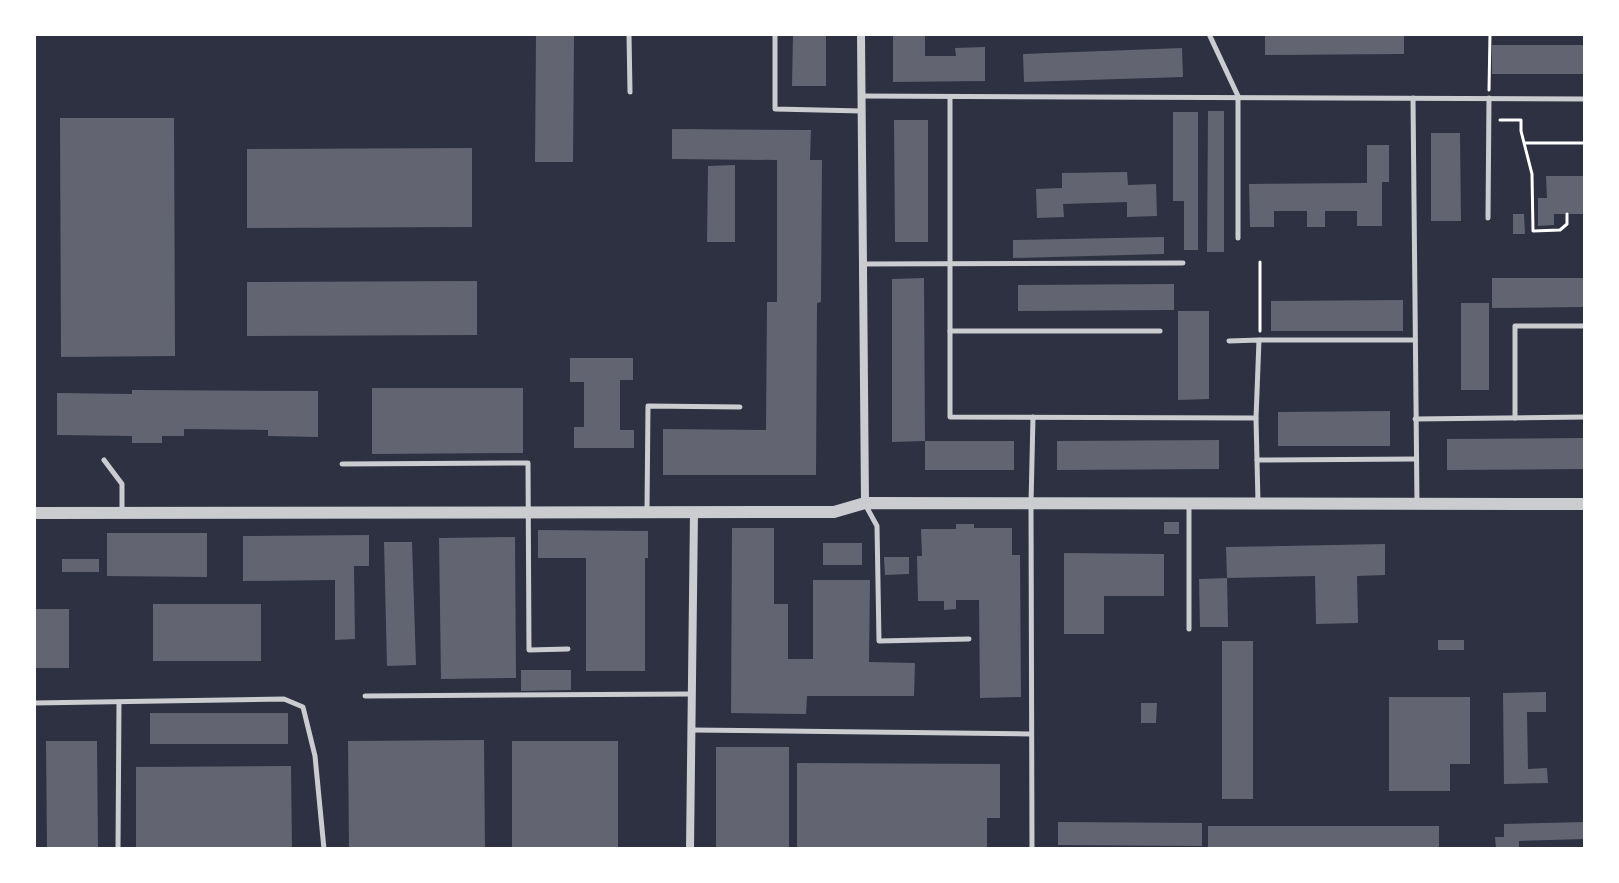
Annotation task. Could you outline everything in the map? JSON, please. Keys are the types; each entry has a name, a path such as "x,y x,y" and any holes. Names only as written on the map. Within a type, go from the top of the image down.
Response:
{"street":[{"path":"861,34 865,503"},
{"path":"34,513 834,512 865,503 1585,504"},
{"path":"690,849 694,512"}],"lane":[{"path":"629,34 630,92"},
{"path":"775,34 775,109 862,111"},
{"path":"1209,34 1238,96 1238,238"},
{"path":"861,96 1585,99"},
{"path":"950,97 950,417 1256,418"},
{"path":"1413,98 1417,504"},
{"path":"1488,218 1489,98"},
{"path":"862,264 1183,263"},
{"path":"1515,418 1515,326 1585,326"},
{"path":"950,331 1160,331"},
{"path":"1258,504 1256,418 1259,340"},
{"path":"1229,341 1415,340"},
{"path":"647,512 648,406 740,407"},
{"path":"1032,849 1033,417"},
{"path":"1415,419 1585,417"},
{"path":"1257,460 1415,459"},
{"path":"104,460 122,484 122,513"},
{"path":"342,464 528,463 529,650 568,649"},
{"path":"865,503 877,526 879,641 969,639"},
{"path":"1189,503 1189,629"},
{"path":"365,696 690,694"},
{"path":"34,703 284,699 303,707 315,756 324,849"},
{"path":"118,849 119,702"},
{"path":"690,730 1031,734"}],"path":[{"path":"1489,98 1490,34"},
{"path":"1489,120 1521,120 1532,174 1533,231 1560,230 1567,224 1567,214"},
{"path":"1524,143 1585,143"},
{"path":"1259,340 1260,262"}],"building":[{"path":"536,34 574,34 573,162 535,162"},
{"path":"793,34 826,34 826,86 792,86"},
{"path":"893,34 925,34 925,56 956,56 955,48 985,47 985,81 893,82"},
{"path":"1265,34 1404,34 1404,54 1265,55"},
{"path":"1492,45 1585,45 1585,74 1492,74"},
{"path":"1182,48 1183,77 1024,82 1023,54"},
{"path":"1208,111 1224,111 1224,252 1207,252"},
{"path":"1173,112 1198,112 1198,250 1184,250 1184,201 1173,201"},
{"path":"60,118 174,118 175,356 61,357"},
{"path":"894,120 928,120 928,242 895,242"},
{"path":"672,129 811,130 810,160 822,160 816,475 663,475 663,429 766,430 767,302 777,302 777,160 672,159"},
{"path":"1431,133 1460,133 1461,221 1431,221"},
{"path":"1367,145 1389,145 1389,182 1382,182 1382,226 1357,226 1357,211 1325,211 1325,227 1307,227 1307,211 1274,211 1274,227 1250,227 1249,184 1367,183"},
{"path":"472,148 472,227 247,228 247,149"},
{"path":"735,165 735,242 707,242 708,166"},
{"path":"1127,172 1128,185 1156,184 1157,216 1127,217 1127,202 1063,204 1064,217 1037,218 1036,189 1062,188 1062,173"},
{"path":"1546,176 1585,176 1585,214 1554,214 1554,225 1538,226 1538,198 1547,198"},
{"path":"1513,214 1524,214 1525,234 1513,234"},
{"path":"1164,237 1164,254 1013,258 1013,240"},
{"path":"924,278 925,441 892,442 892,279"},
{"path":"1492,278 1585,278 1585,307 1492,308"},
{"path":"477,281 477,335 247,336 247,282"},
{"path":"1174,284 1174,310 1018,311 1018,285"},
{"path":"1403,300 1403,331 1271,331 1271,301"},
{"path":"1461,303 1489,303 1489,390 1461,390"},
{"path":"1178,311 1209,311 1209,399 1178,400"},
{"path":"570,358 633,358 633,380 620,380 620,430 634,430 634,448 574,448 574,427 584,427 584,382 570,382"},
{"path":"372,388 523,388 523,453 372,454"},
{"path":"132,390 318,391 318,437 268,436 268,430 184,429 184,436 162,436 162,443 132,443 132,436 57,435 57,393 132,394"},
{"path":"1390,411 1390,446 1278,446 1278,412"},
{"path":"1585,438 1585,469 1447,470 1447,439"},
{"path":"1219,440 1219,469 1057,470 1057,441"},
{"path":"925,441 1014,441 1014,470 925,470"},
{"path":"1164,522 1179,522 1179,534 1164,534"},
{"path":"956,524 974,524 974,528 1012,528 1012,555 1020,555 1021,697 980,698 979,600 956,600 956,609 944,610 944,601 918,601 917,556 922,556 921,529 956,529"},
{"path":"732,528 774,528 774,604 788,604 788,659 813,659 813,580 870,580 869,662 915,663 914,696 807,696 806,714 731,713"},
{"path":"538,530 648,531 648,558 645,558 645,671 586,671 586,558 538,558"},
{"path":"107,533 207,533 207,577 107,576"},
{"path":"369,535 369,566 354,566 355,639 335,640 335,580 243,581 243,536"},
{"path":"515,537 516,678 441,679 439,538"},
{"path":"384,542 412,542 416,665 387,666"},
{"path":"823,543 862,543 862,565 823,565"},
{"path":"1385,544 1385,575 1357,576 1358,623 1316,624 1315,576 1227,578 1226,547"},
{"path":"1064,553 1164,554 1164,596 1104,596 1104,634 1064,634"},
{"path":"884,557 909,557 909,574 885,575"},
{"path":"62,559 99,559 99,572 62,572"},
{"path":"1227,578 1228,627 1200,627 1199,579"},
{"path":"153,604 261,604 261,661 153,661"},
{"path":"34,609 69,609 69,668 34,668"},
{"path":"1438,640 1464,640 1464,650 1438,650"},
{"path":"1222,641 1253,641 1253,799 1222,799"},
{"path":"521,670 571,670 571,690 521,691"},
{"path":"1546,692 1546,712 1527,712 1528,769 1547,768 1548,783 1504,784 1503,693"},
{"path":"1389,697 1470,697 1470,764 1450,764 1450,791 1389,791"},
{"path":"1141,703 1157,703 1156,723 1141,723"},
{"path":"150,713 288,713 288,744 150,744"},
{"path":"484,740 485,849 349,849 348,741"},
{"path":"46,741 97,741 98,849 47,849"},
{"path":"512,741 618,741 618,849 512,847"},
{"path":"716,747 789,747 789,849 716,849"},
{"path":"797,763 1000,764 1000,818 987,818 987,849 797,849"},
{"path":"291,766 292,849 136,849 136,767"},
{"path":"1058,822 1202,823 1202,846 1058,845"},
{"path":"1585,822 1585,839 1519,841 1519,849 1496,849 1495,837 1504,837 1504,824"},
{"path":"1208,826 1439,826 1439,849 1208,849"}]}
